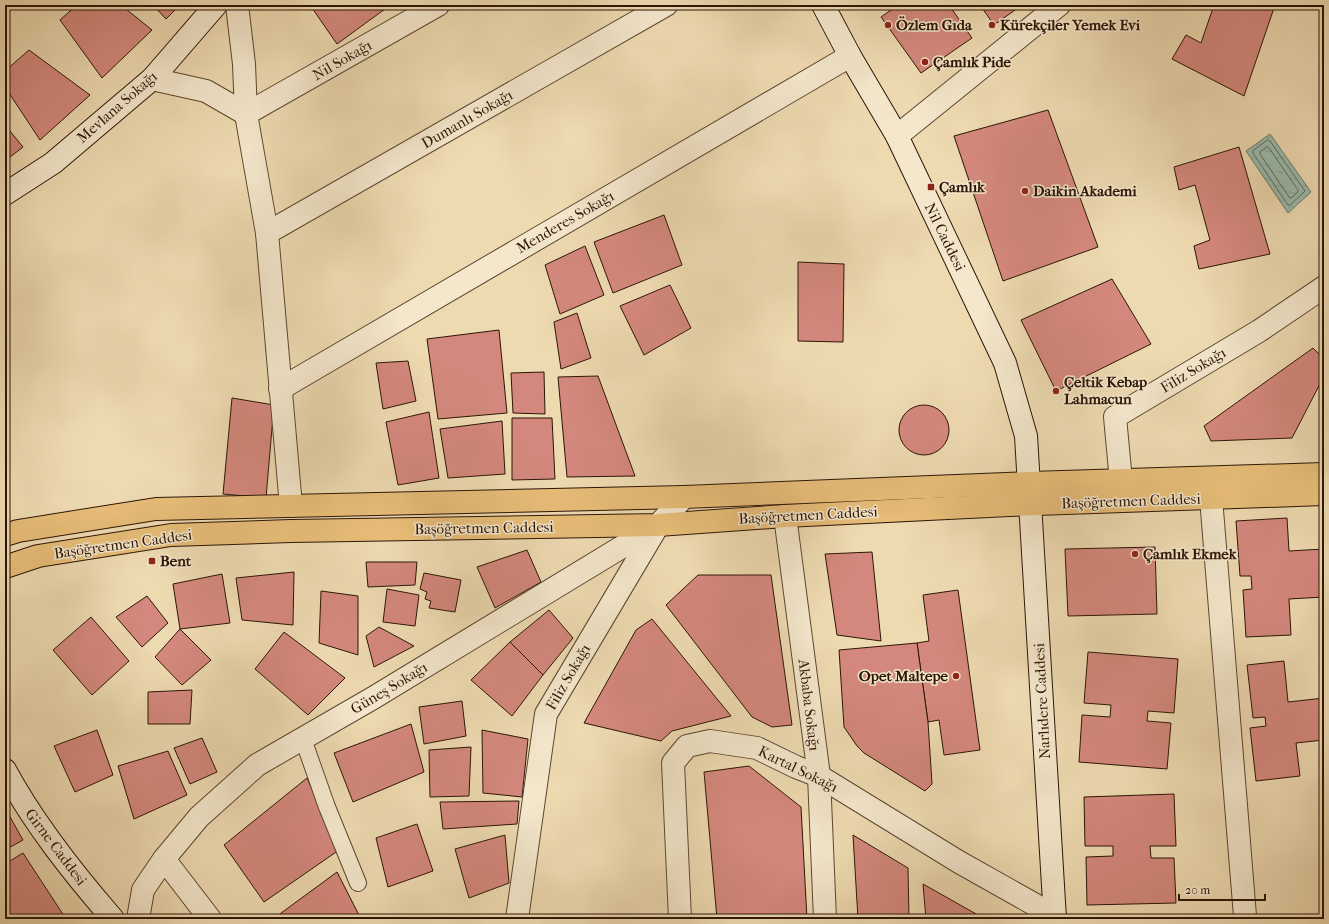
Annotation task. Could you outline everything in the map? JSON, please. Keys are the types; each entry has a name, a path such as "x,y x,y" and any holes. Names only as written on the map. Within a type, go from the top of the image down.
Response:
{"main road":[{"name":"Başöğretmen Caddesi","path":"5,567 38,556 171,535 291,531 658,524 785,516 1030,494 1121,481 1324,474"},
{"name":"Başöğretmen Caddesi","path":"5,535 18,531 156,509 684,497 1030,494 1211,498 1324,494"}],"street":[{"name":"Mevlana Sokağı","path":"5,194 53,163 152,79 216,5"},
{"path":"237,5 244,64 246,114 267,232 291,506 291,531"},
{"name":"Nil Sokağı","path":"246,114 438,5"},
{"name":"Dumanlı Sokağı","path":"267,232 666,5"},
{"name":"Nil Caddesi","path":"823,5 850,56 897,136 1005,363 1026,436 1030,494"},
{"path":"897,136 1059,5"},
{"name":"Menderes Sokağı","path":"280,389 850,56"},
{"path":"152,79 206,91 246,114"},
{"name":"Filiz Sokağı","path":"1121,481 1115,416 1253,334 1324,287"},
{"name":"Narlıdere Caddesi","path":"1030,494 1055,917"},
{"name":"Güneş Sokağı","path":"138,919 142,890 164,859 199,817 257,765 373,698 658,524 684,497"},
{"path":"1211,498 1245,916"},
{"name":"Akbaba Sokağı","path":"785,516 819,776 825,919"},
{"name":"Filiz Sokağı","path":"517,919 546,714 658,524"},
{"name":"Kartal Sokağı","path":"680,919 672,763 687,746 710,741 757,748 796,767 819,776 959,862 1055,917"},
{"name":"Girne Caddesi","path":"5,770 20,798 75,874 113,919"},
{"path":"164,859 210,919"}],"lane":[{"path":"303,739 327,807 358,883"}],"water":[{"path":"1270,134 1311,192 1288,213 1246,151"}],"building":[{"path":"77,5 121,5 152,30 102,78 60,20"},
{"path":"153,5 180,5 166,19"},
{"path":"310,5 383,5 385,9 337,44"},
{"path":"898,5 949,5 972,38 921,73 881,17"},
{"path":"980,5 1022,5 994,25"},
{"path":"1214,5 1275,5 1244,96 1172,59 1186,35 1201,43"},
{"path":"29,50 90,95 40,140 5,87 5,71"},
{"name":"Daikin Akademi","path":"1048,110 1098,247 1003,281 954,136"},
{"path":"5,125 23,147 5,161"},
{"path":"1239,147 1270,254 1199,269 1194,246 1210,240 1195,185 1179,190 1174,167"},
{"path":"664,215 682,265 613,293 594,242"},
{"path":"585,246 604,295 560,314 545,265"},
{"path":"798,262 844,264 843,342 798,341"},
{"path":"1112,279 1151,344 1056,391 1021,320"},
{"path":"670,285 691,328 644,355 620,306"},
{"path":"577,313 591,358 561,369 554,322"},
{"path":"499,330 507,413 438,419 427,339"},
{"path":"1313,348 1324,359 1324,376 1292,438 1211,441 1204,426"},
{"path":"408,361 416,401 383,409 376,363"},
{"path":"544,372 545,414 513,413 511,373"},
{"path":"598,376 635,476 567,477 558,377"},
{"path":"232,398 274,405 266,498 223,494"},
{"path":"924,405 933,407 942,412 947,421 949,430 947,439 942,448 933,453 924,455 915,453 906,448 901,439 899,430 901,421 906,412 915,407"},
{"path":"429,412 439,478 398,485 386,422"},
{"path":"512,418 552,418 555,479 512,480"},
{"path":"502,421 505,474 448,478 440,429"},
{"path":"1287,518 1289,551 1324,549 1324,597 1289,599 1291,635 1246,637 1243,590 1252,589 1251,576 1240,576 1236,521"},
{"path":"1155,547 1157,614 1068,616 1065,549"},
{"path":"527,550 541,582 495,608 477,567"},
{"path":"872,552 881,641 837,635 825,554"},
{"path":"366,562 417,562 415,585 368,587"},
{"path":"294,572 293,625 242,620 236,578"},
{"path":"424,573 461,580 455,612 429,608 431,601 425,599 427,592 420,589"},
{"path":"222,574 230,623 180,629 173,584"},
{"path":"698,575 771,575 792,725 772,727 752,717 666,605"},
{"path":"387,589 419,595 415,626 383,622"},
{"path":"958,590 980,750 944,755 939,720 928,722 917,643 929,641 923,595"},
{"path":"321,591 358,596 358,655 319,643"},
{"path":"147,596 168,623 142,647 116,617"},
{"path":"549,610 573,638 543,675 510,642"},
{"path":"91,617 129,661 92,695 53,650"},
{"path":"652,619 731,716 672,731 661,741 584,723 636,630"},
{"path":"379,627 414,646 374,667 366,636"},
{"path":"180,629 211,660 182,685 155,657"},
{"path":"284,632 345,678 308,715 255,669"},
{"path":"510,642 543,675 512,716 471,680"},
{"path":"917,643 928,722 932,784 925,791 864,753 857,746 844,727 839,650"},
{"path":"1088,652 1178,659 1174,713 1148,711 1147,721 1171,723 1167,769 1079,762 1082,715 1110,717 1111,705 1084,703"},
{"path":"1284,661 1288,702 1324,698 1324,740 1296,743 1300,776 1256,781 1250,728 1266,726 1265,717 1253,718 1247,665"},
{"path":"192,690 190,724 148,724 148,692"},
{"path":"462,701 466,736 424,744 419,707"},
{"path":"411,724 424,772 353,802 334,753"},
{"path":"97,730 113,775 75,792 54,746"},
{"path":"482,730 528,739 522,797 483,793"},
{"path":"202,738 217,772 190,784 174,748"},
{"path":"471,747 469,796 430,797 429,750"},
{"path":"168,751 187,795 134,819 118,766"},
{"path":"749,766 801,807 807,919 717,919 704,772"},
{"path":"307,778 339,850 264,902 224,845"},
{"path":"1174,794 1176,846 1150,846 1151,858 1174,858 1176,903 1087,905 1086,857 1113,856 1113,846 1085,846 1084,797"},
{"path":"519,801 517,824 443,829 440,802"},
{"path":"5,808 23,840 5,850"},
{"path":"417,824 433,871 388,887 376,838"},
{"path":"505,835 509,883 469,898 455,849"},
{"path":"853,835 908,868 909,919 858,919"},
{"path":"23,853 66,919 5,919 5,864"},
{"path":"337,872 361,919 273,919"},
{"path":"923,884 985,919 926,919"}],"place":[{"name":"Özlem Gıda","path":"888,25"},
{"name":"Kürekçiler Yemek Evi","path":"992,25"},
{"name":"Çamlık Pide","path":"925,62"},
{"name":"Çamlık","path":"931,187"},
{"name":"Daikin Akademi","path":"1025,191"},
{"name":"Çeltik Kebap Lahmacun","path":"1056,391"},
{"name":"Çamlık Ekmek","path":"1135,554"},
{"name":"Bent","path":"152,561"},
{"name":"Opet Maltepe","path":"956,676"}]}
